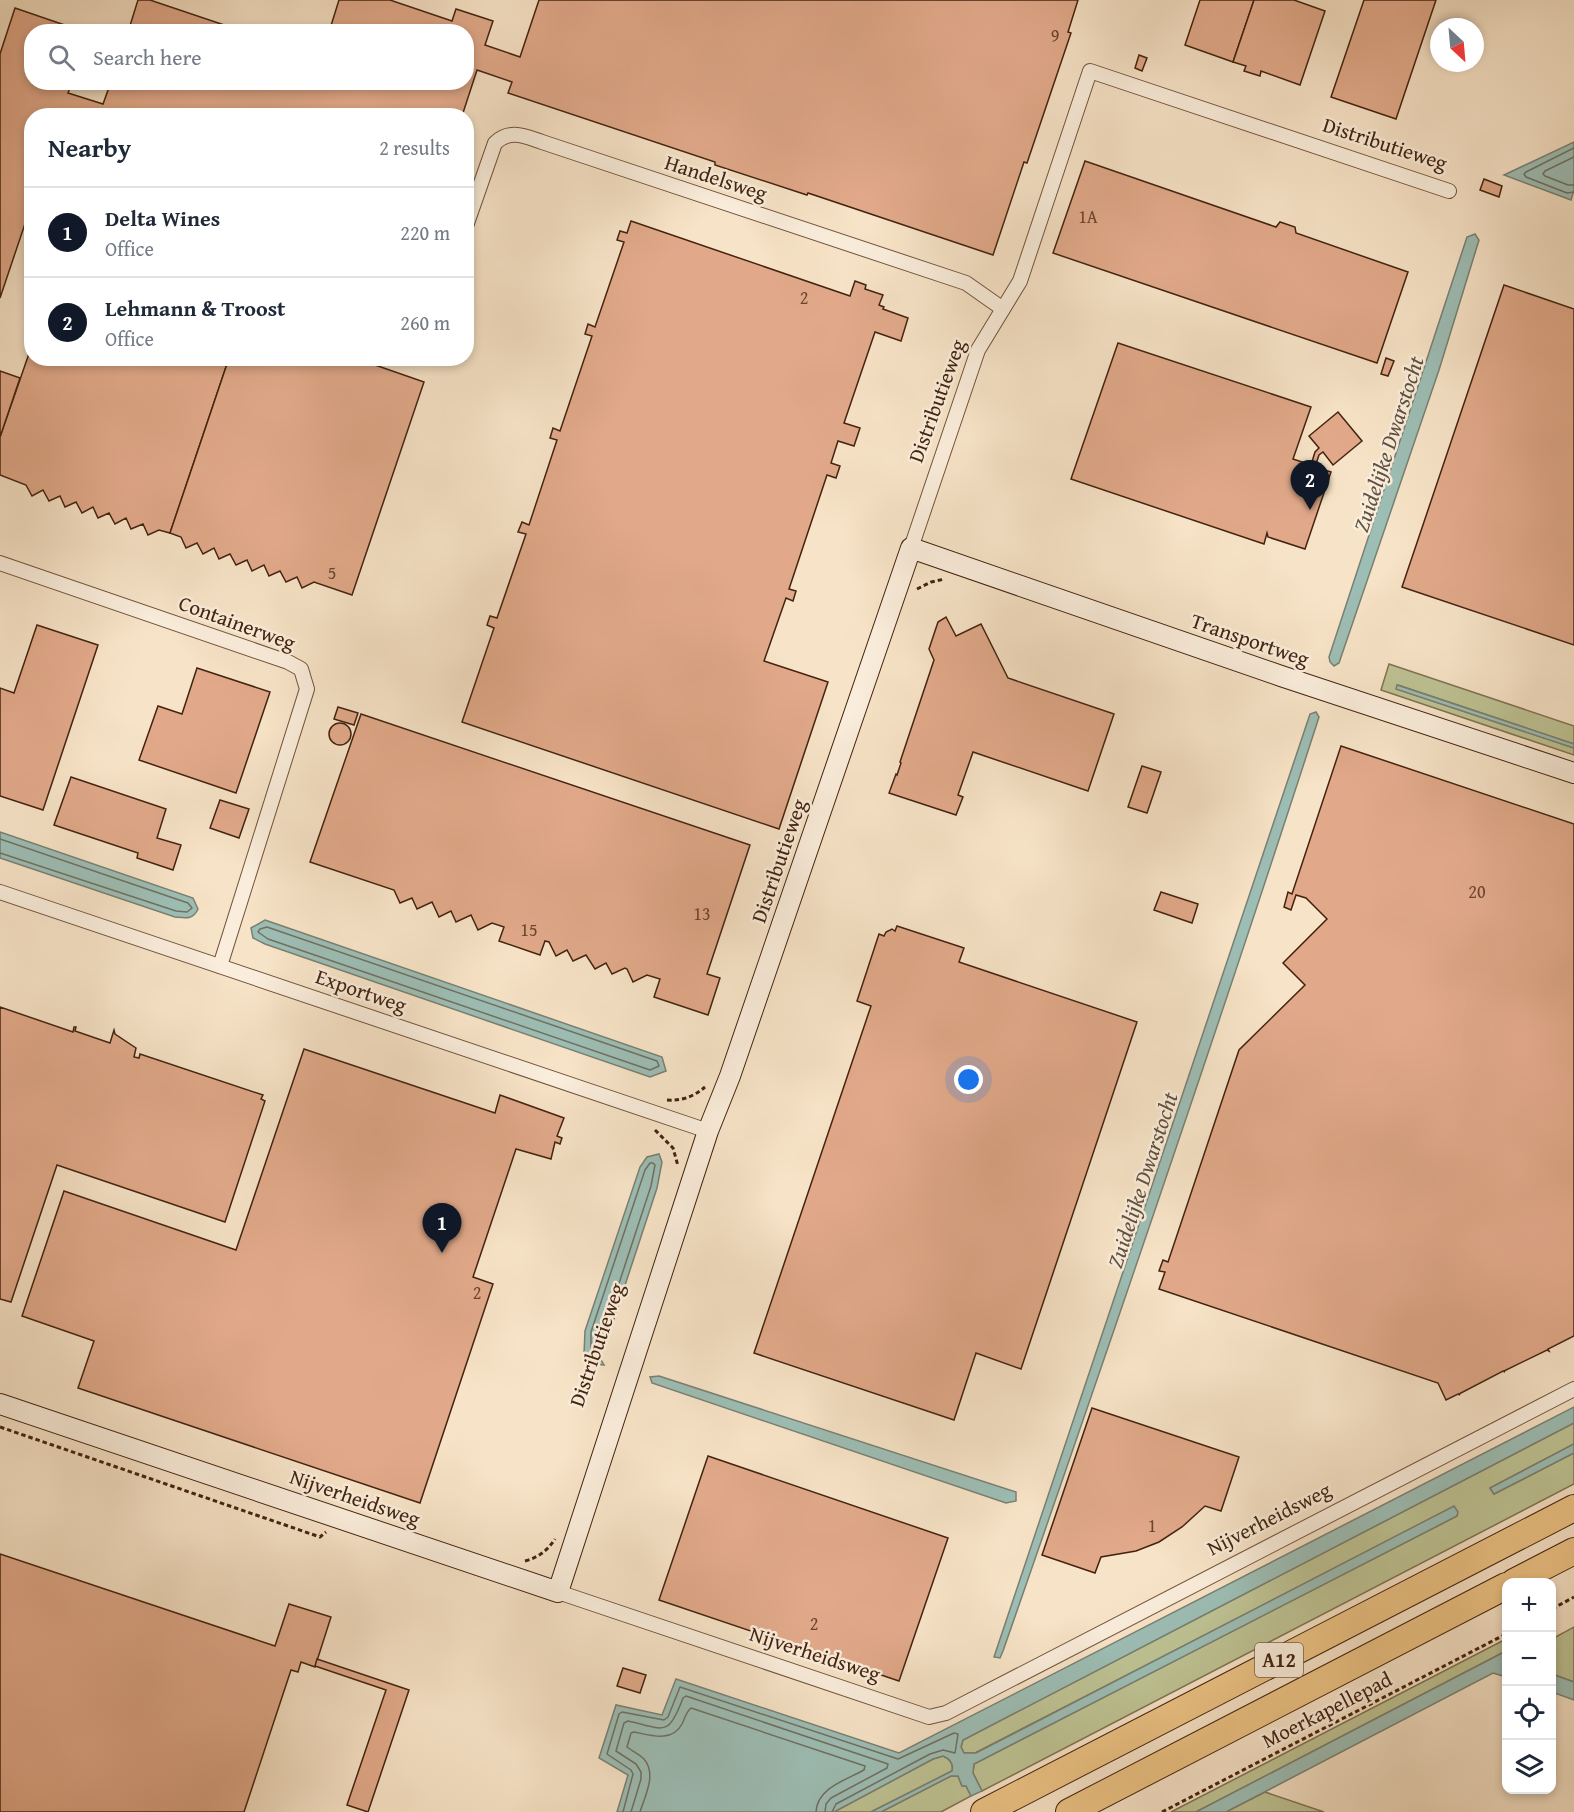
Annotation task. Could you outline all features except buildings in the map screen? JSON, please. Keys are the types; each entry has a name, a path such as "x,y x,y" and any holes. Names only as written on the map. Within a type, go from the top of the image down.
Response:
{"highway":[{"name":"A12","path":"984,1812 1574,1508"},
{"path":"1522,1578 1574,1551"},
{"name":"A12","path":"1069,1812 1502,1588"}],"street":[{"name":"Distributieweg","path":"558,1592 708,1131 730,1076 978,350 1020,280 1090,71 1449,190"},
{"name":"Handelsweg","path":"474,203 495,143 503,136 514,134 526,136 966,283 1003,309"},
{"name":"Transportweg","path":"911,548 1247,664 1574,773"},
{"name":"Containerweg","path":"0,563 288,662 301,669 307,688 220,966"},
{"name":"Exportweg","path":"0,892 708,1131"},
{"name":"Nijverheidsweg","path":"0,1404 929,1717 946,1713 1574,1389"}],"path":[{"path":"915,590 931,582 947,579"},
{"path":"658,1114 654,1128 673,1148 679,1169"},
{"path":"523,1562 537,1558 549,1549 556,1538"},
{"path":"1556,1606 1574,1597"},
{"name":"Moerkapellepad","path":"1162,1812 1502,1636"}],"green space":[{"path":"1389,664 1574,726 1574,744 1398,685 1397,689 1574,748 1574,755 1381,690"},
{"path":"1574,1423 1574,1444 1490,1488 1494,1494 1574,1453 1574,1484 982,1791 973,1773 974,1764 1457,1516 1454,1507 975,1753 964,1753 961,1747 963,1740"},
{"path":"1574,1627 1574,1682 1556,1675 1556,1637"},
{"path":"1502,1641 1502,1653 1196,1812 1171,1812"},
{"path":"943,1756 951,1762 952,1771 871,1812 834,1812 933,1759"},
{"path":"951,1776 958,1776 962,1786 966,1786 971,1796 941,1812 881,1812"},
{"path":"1265,1792 1324,1812 1226,1812"}],"water":[{"path":"1574,142 1574,190 1571,200 1504,175"},
{"path":"1475,234 1479,240 1439,370 1339,663 1334,666 1329,657 1467,237"},
{"path":"1397,685 1574,744 1574,748 1396,689"},
{"path":"1316,712 1319,717 1164,1185 1003,1651 1000,1658 994,1657 1310,714"},
{"path":"0,832 193,898 198,909 191,917 175,917 0,858"},
{"path":"265,920 662,1057 666,1071 650,1077 265,944 253,938 251,928"},
{"path":"659,1154 662,1162 657,1188 609,1334 599,1356 604,1365 597,1364 584,1354 585,1331 640,1167 647,1157"},
{"path":"659,1376 1016,1492 1016,1501 1006,1503 652,1383 650,1377"},
{"path":"1574,1407 1574,1423 963,1740 961,1747 964,1753 976,1753 1454,1506 1458,1512 1457,1516 974,1764 973,1773 982,1791 971,1796 966,1786 962,1786 958,1776 951,1776 881,1812 871,1812 952,1771 951,1762 943,1756 933,1759 834,1812 617,1812 628,1775 599,1758 616,1705 662,1715 676,1679 899,1753"},
{"path":"1574,1444 1574,1453 1494,1494 1490,1488"},
{"path":"1502,1653 1502,1676 1493,1673 1226,1812 1196,1812"},
{"path":"1556,1675 1574,1682 1574,1700 1556,1693"}],"place":[{"name":"Lehmann & Troost","path":"1310,510"},
{"name":"Delta Wines","path":"442,1253"}],"water label":[{"name":"Zuidelijke Dwarstocht","path":"1388,444"},
{"name":"Zuidelijke Dwarstocht","path":"1142,1180"}]}
